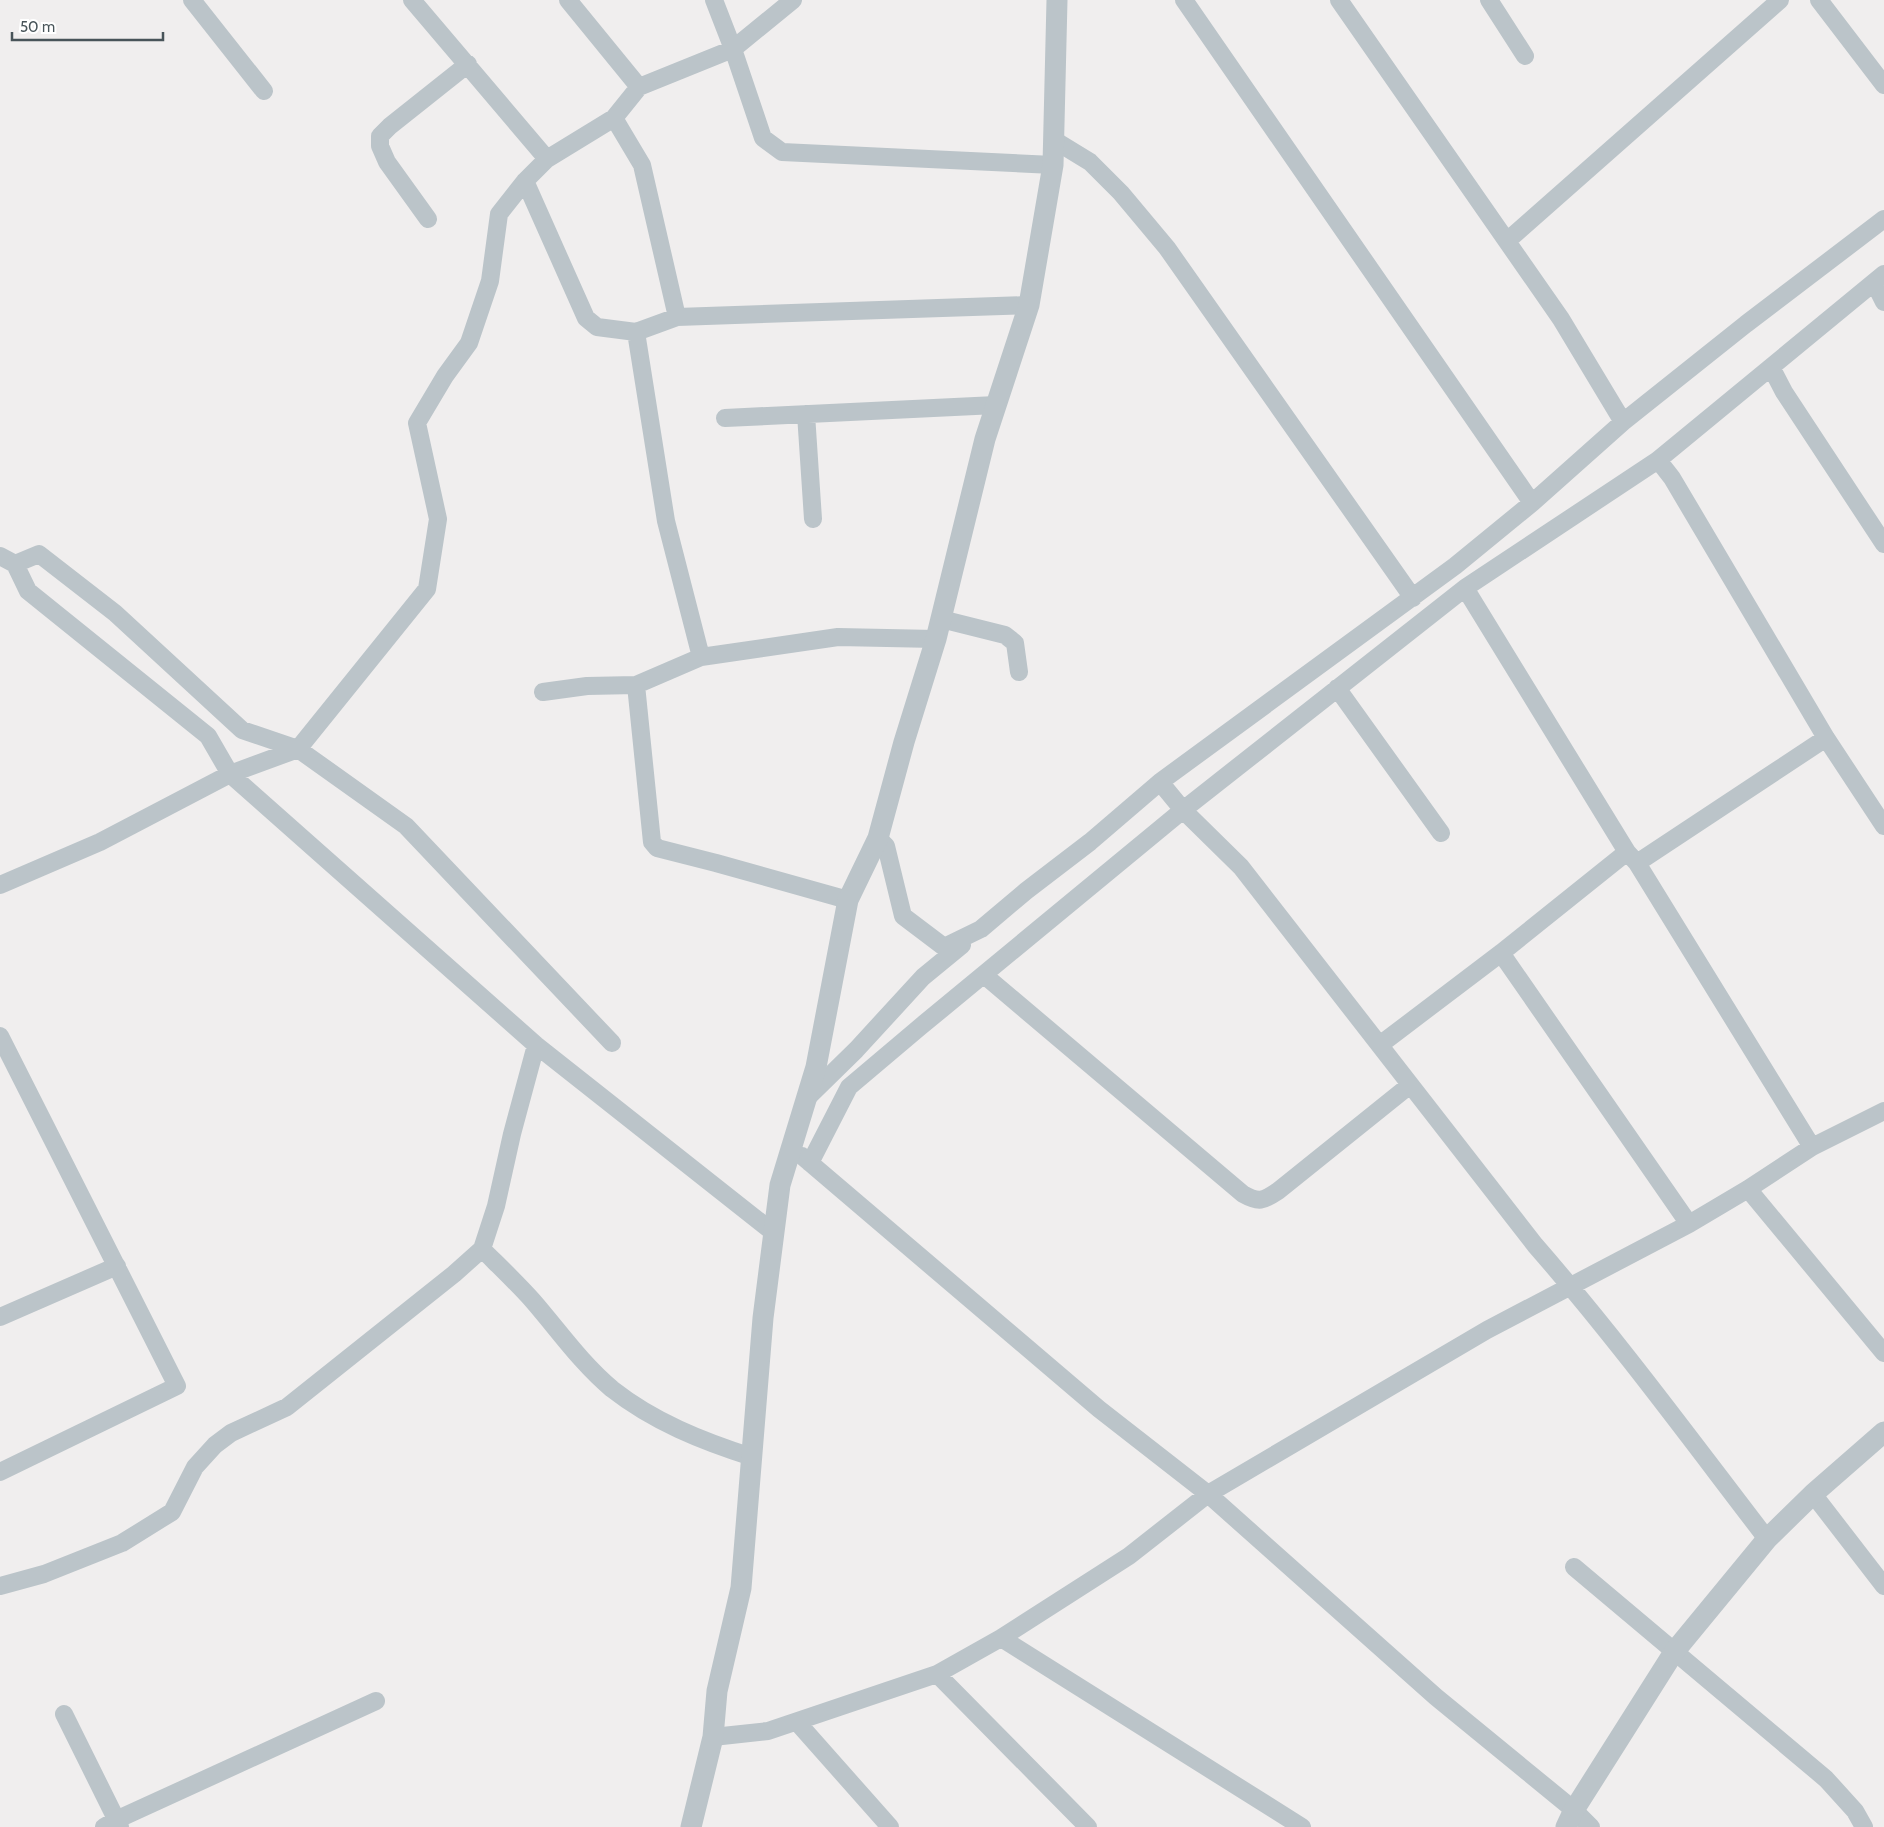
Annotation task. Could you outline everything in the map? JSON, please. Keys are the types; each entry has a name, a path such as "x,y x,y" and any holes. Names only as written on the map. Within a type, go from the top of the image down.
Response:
{"street":[{"path":"192,0 264,91"},
{"path":"412,0 547,159"},
{"path":"568,0 639,87"},
{"path":"714,0 734,49 763,138 782,152 1054,164"},
{"path":"0,885 100,842 230,774 298,749 427,589 438,519 417,423 445,376 470,343 490,281 499,214 525,181 547,159 614,118 639,87 734,49 793,0"},
{"path":"695,1825 713,1737 717,1691 741,1588 763,1318 780,1185 816,1067 848,900 878,838 904,742 939,629 985,439 1029,305 1054,164 1057,0"},
{"path":"1184,0 1532,503"},
{"path":"1339,0 1561,319 1623,422"},
{"path":"1489,0 1525,56"},
{"path":"1507,241 1780,0"},
{"path":"1818,0 1884,85"},
{"path":"428,219 387,162 380,146 380,136 468,64"},
{"path":"614,118 642,165 677,316"},
{"path":"1054,140 1090,162 1121,193 1167,248 1413,598"},
{"path":"525,181 586,318 596,327 636,332 677,316 1029,305"},
{"path":"807,1098 856,1050 923,977 1026,891 1090,842 1160,782 1455,566 1532,503 1623,422 1746,324 1884,219"},
{"path":"810,1163 849,1087 1183,810 1466,588 1658,460 1879,278 1884,302"},
{"path":"636,332 666,521 701,657"},
{"path":"1771,367 1784,392 1884,544"},
{"path":"725,418 996,405"},
{"path":"806,414 813,519"},
{"path":"1658,460 1672,478 1826,738 1884,826"},
{"path":"612,1043 406,826 298,749 242,730 115,613 39,554 8,560 28,591 208,736 230,774 536,1045 774,1233"},
{"path":"1466,588 1812,1148"},
{"path":"543,692 587,686 636,685 701,657 838,637 939,629 1005,635 1015,644 1019,672"},
{"path":"636,685 652,842 657,848 848,900"},
{"path":"1337,688 1441,833"},
{"path":"1380,1044 1632,858 1826,738"},
{"path":"1160,782 1183,810 1241,867 1535,1245 1570,1285 1766,1539"},
{"path":"878,838 886,846 903,916 944,947 981,929"},
{"path":"1501,953 1689,1224"},
{"path":"984,975 1243,1194 1254,1200 1266,1199 1278,1191 1410,1085"},
{"path":"0,1036 177,1386 0,1472"},
{"path":"0,1586 44,1574 122,1543 172,1512 196,1467 215,1445 231,1433 287,1407 454,1274 482,1249 496,1206 512,1134 536,1045"},
{"path":"713,1737 768,1732 937,1674 1001,1638 1129,1556 1208,1494 1487,1330 1689,1224 1812,1148 1884,1111"},
{"path":"792,1148 1099,1409 1208,1494 1570,1818 1591,1827"},
{"path":"1748,1189 1884,1354"},
{"path":"482,1249 533,1301 579,1358 613,1389 666,1425 695,1438 752,1457"},
{"path":"0,1318 117,1266"},
{"path":"1570,1818 1674,1652 1766,1539 1813,1494 1884,1432"},
{"path":"1813,1494 1884,1586"},
{"path":"1574,1567 1826,1779 1855,1811 1863,1826"},
{"path":"1001,1638 1302,1827"},
{"path":"937,1674 1088,1827"},
{"path":"64,1714 113,1825 376,1701"},
{"path":"797,1722 890,1827"}]}
